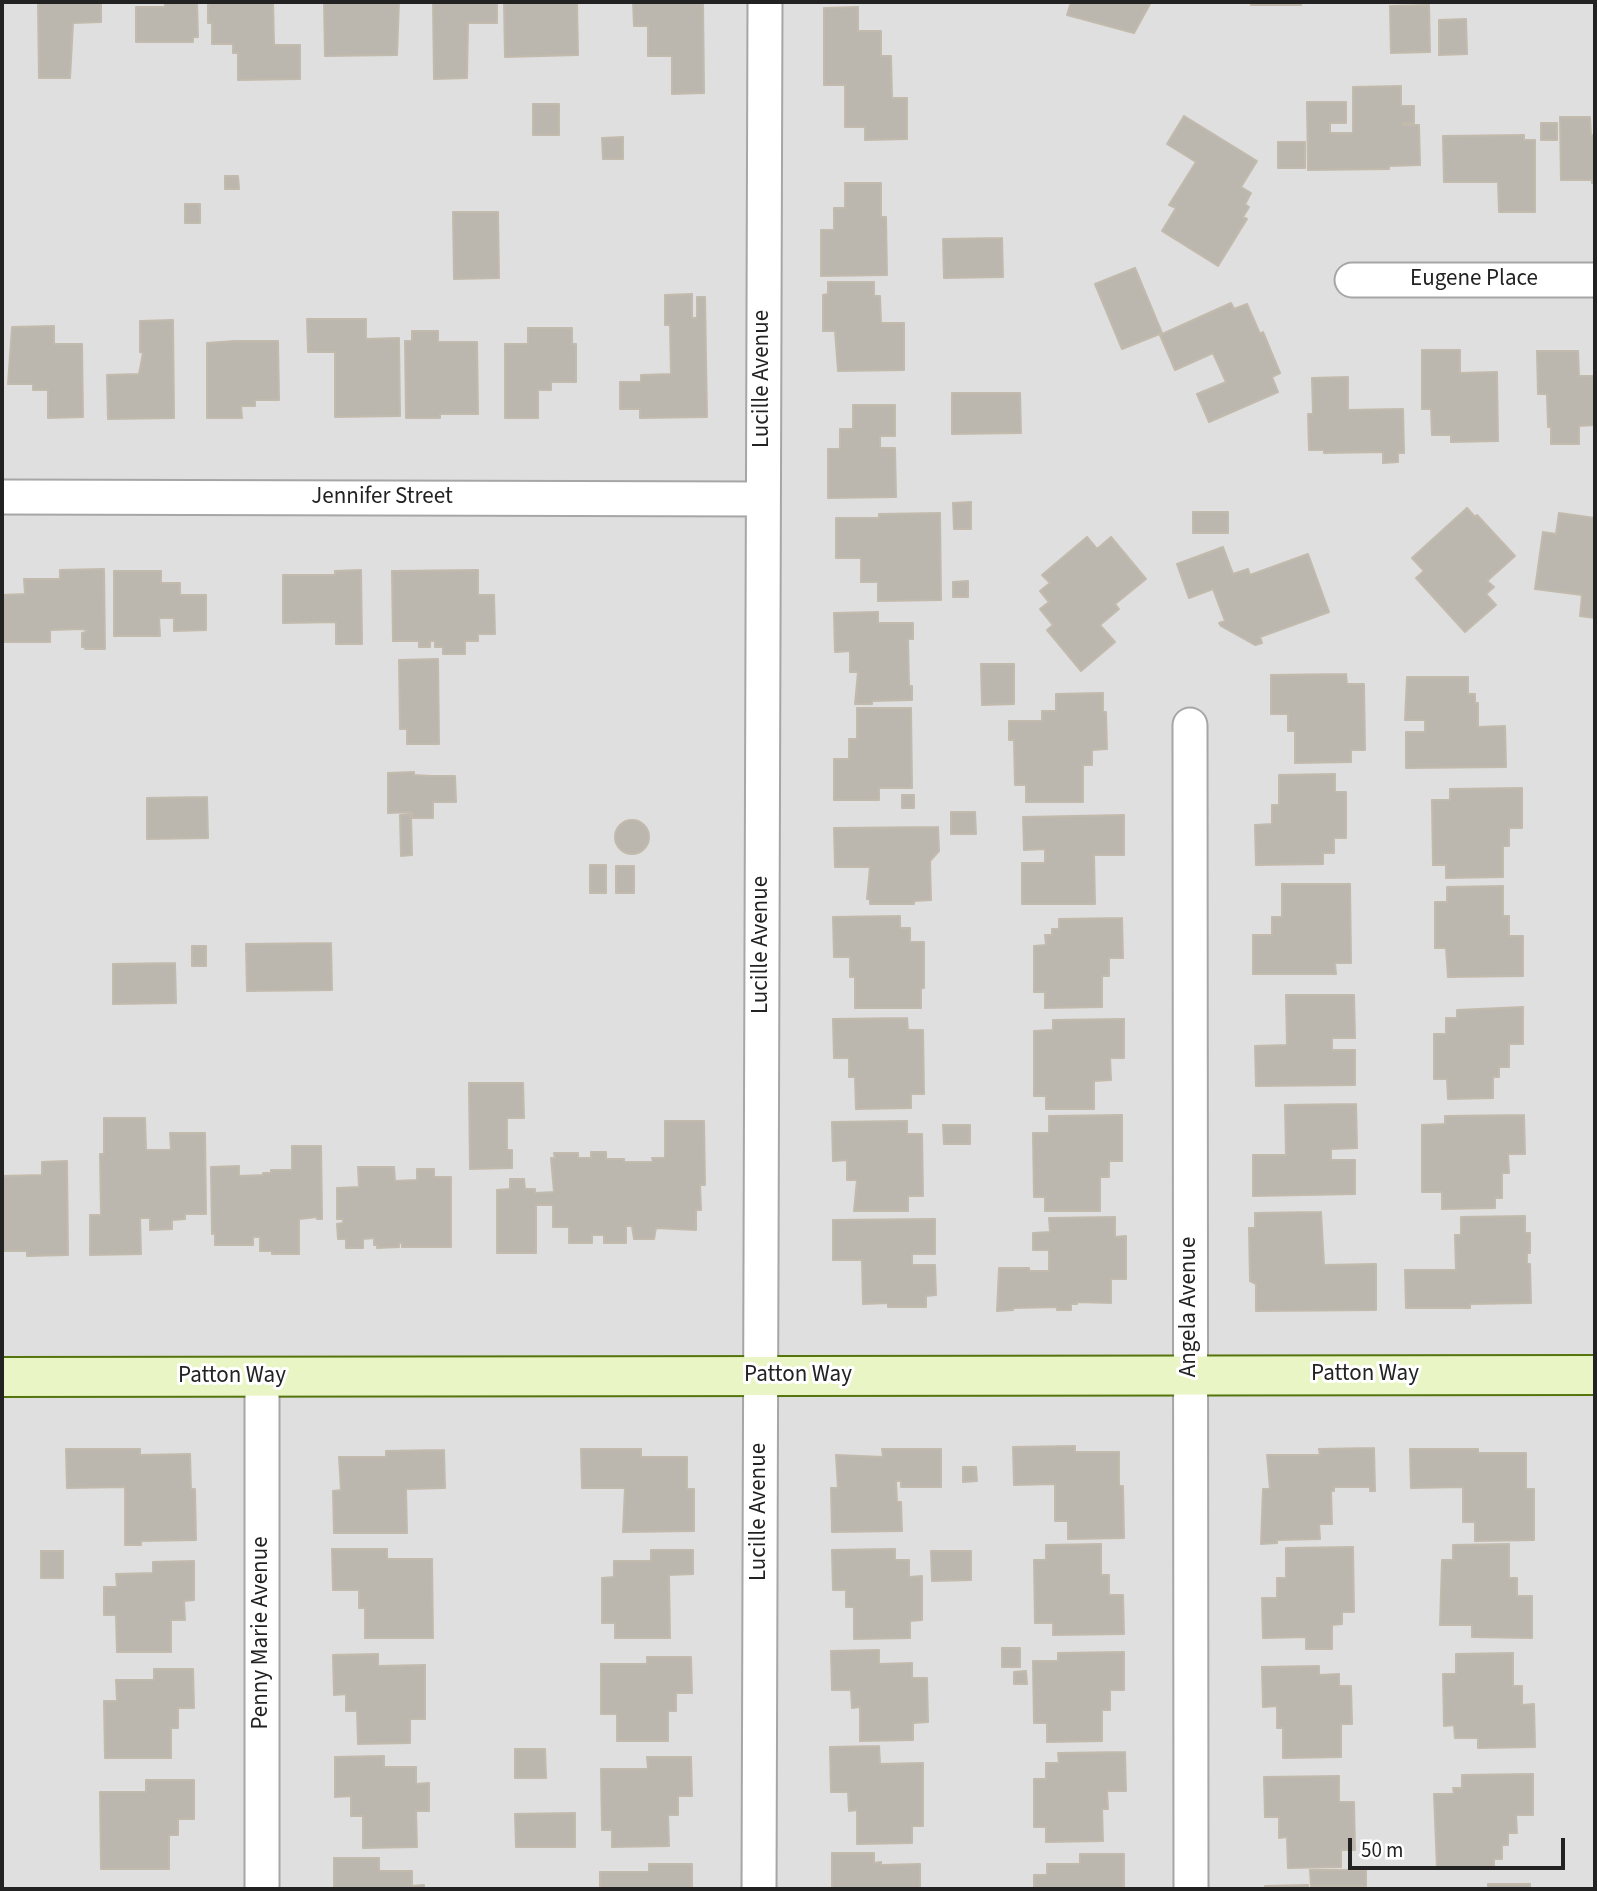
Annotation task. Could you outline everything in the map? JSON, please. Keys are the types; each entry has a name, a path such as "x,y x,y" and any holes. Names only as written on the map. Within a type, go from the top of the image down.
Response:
{"street":[{"name":"Lucille Avenue","path":"759,1889 765,2"},
{"name":"Eugene Place","path":"1352,280 1595,280"},
{"name":"Jennifer Street","path":"2,498 763,499"},
{"name":"Angela Avenue","path":"1190,725 1191,1889"},
{"name":"Patton Way","path":"2,1377 1595,1375"},
{"name":"Penny Marie Avenue","path":"262,1377 262,1889"}],"shaded area":[{"path":"2,2 1595,2 1595,1889 2,1889"}],"building":[{"path":"38,2 101,2 101,22 73,23 70,78 39,78"},
{"path":"165,2 197,2 198,37 193,37 193,42 136,42 136,7 165,7"},
{"path":"208,2 273,2 274,45 300,45 300,79 238,80 238,53 233,53 233,44 212,44"},
{"path":"324,2 399,2 397,55 325,56"},
{"path":"433,2 497,2 497,23 468,23 467,78 434,79"},
{"path":"504,2 577,2 578,55 505,57"},
{"path":"633,2 703,2 704,93 672,94 672,56 648,56 648,26 634,26"},
{"path":"1071,2 1150,4 1134,33 1067,15"},
{"path":"1251,2 1301,2 1301,5 1251,5"},
{"path":"1429,5 1430,52 1391,53 1390,6"},
{"path":"858,7 858,31 881,31 881,56 891,56 892,98 907,98 907,139 865,140 865,127 845,127 845,85 824,85 824,8"},
{"path":"1466,19 1467,54 1439,55 1439,20"},
{"path":"1401,86 1401,106 1414,106 1414,123 1403,125 1419,125 1420,165 1389,166 1389,169 1308,170 1307,102 1346,102 1346,123 1330,123 1330,133 1353,133 1353,87"},
{"path":"533,104 559,104 559,135 533,135"},
{"path":"1184,116 1257,161 1241,187 1251,193 1245,204 1249,207 1243,217 1247,219 1218,266 1162,231 1176,208 1169,205 1196,162 1167,144"},
{"path":"1560,117 1590,117 1591,135 1595,135 1595,183 1592,183 1592,180 1561,180"},
{"path":"1541,123 1557,123 1557,140 1541,140"},
{"path":"1524,135 1524,140 1535,140 1535,212 1499,212 1498,182 1444,182 1443,136"},
{"path":"623,137 623,159 603,159 602,138"},
{"path":"1278,142 1305,142 1305,168 1278,168"},
{"path":"225,176 238,176 239,189 225,189"},
{"path":"845,183 881,183 881,217 886,217 887,275 821,276 821,230 834,230 834,208 845,208"},
{"path":"185,204 200,204 200,223 185,223"},
{"path":"453,212 498,212 499,278 454,279"},
{"path":"1002,238 1003,277 944,278 943,239"},
{"path":"1135,268 1162,333 1122,349 1095,284"},
{"path":"828,282 874,282 874,296 880,296 881,323 904,323 904,370 838,371 835,331 823,331 823,295 828,294"},
{"path":"692,294 692,318 697,318 697,297 705,297 707,417 640,418 640,409 620,409 620,382 641,382 641,375 671,374 670,325 665,325 665,295"},
{"path":"1231,303 1234,309 1247,304 1260,334 1263,332 1280,373 1272,377 1278,392 1209,422 1197,394 1226,382 1213,353 1175,370 1160,335"},
{"path":"307,319 366,319 366,339 399,338 400,416 335,417 335,352 308,352"},
{"path":"173,320 174,418 108,419 107,375 139,374 143,353 140,352 140,321"},
{"path":"54,326 54,344 82,344 83,417 48,418 48,390 33,390 33,384 8,384 12,327"},
{"path":"528,328 572,328 572,344 576,344 576,382 551,382 551,390 538,390 538,418 505,418 505,344 528,344"},
{"path":"412,331 438,331 438,342 477,342 478,414 440,414 440,418 406,418 405,341 412,341"},
{"path":"278,341 279,400 255,400 255,406 241,406 242,418 207,418 207,343"},
{"path":"1422,350 1460,350 1460,373 1497,372 1498,441 1451,442 1451,435 1432,435 1431,409 1422,409"},
{"path":"1537,351 1578,351 1579,376 1595,376 1595,425 1579,426 1579,444 1551,444 1547,394 1538,394"},
{"path":"1348,377 1348,410 1403,409 1404,453 1398,453 1398,462 1383,463 1383,452 1324,453 1324,450 1309,450 1308,414 1313,414 1312,378"},
{"path":"952,393 1020,393 1021,433 952,434"},
{"path":"853,405 895,405 895,436 880,436 880,448 895,448 896,497 828,498 828,449 840,449 840,429 853,429"},
{"path":"971,502 971,529 954,529 953,503"},
{"path":"1467,508 1475,517 1477,515 1515,556 1487,581 1494,587 1486,594 1496,605 1465,632 1416,578 1424,571 1412,558"},
{"path":"1193,512 1228,512 1228,533 1193,533"},
{"path":"940,513 941,600 878,601 878,582 861,582 861,558 836,558 836,518"},
{"path":"1559,513 1595,518 1595,618 1580,616 1582,595 1535,589 1543,532 1556,534"},
{"path":"1087,537 1097,549 1111,537 1146,579 1115,604 1119,609 1100,625 1115,642 1081,671 1047,630 1053,625 1040,609 1049,602 1040,591 1050,583 1042,575"},
{"path":"1223,547 1233,574 1248,569 1250,575 1308,554 1329,612 1260,637 1262,643 1255,645 1221,626 1219,623 1225,621 1213,589 1189,598 1177,564"},
{"path":"104,569 105,649 82,647 82,633 86,630 82,629 50,630 50,642 2,642 2,595 25,594 24,579 60,579 60,570"},
{"path":"361,570 362,644 336,644 336,622 283,623 283,575 335,575 335,571"},
{"path":"478,570 478,595 494,595 495,634 478,634 478,641 465,641 465,654 443,654 443,647 435,647 435,641 430,641 430,647 419,647 419,641 393,641 392,571"},
{"path":"114,571 161,571 161,583 180,583 180,595 206,595 206,630 174,631 174,618 159,618 160,636 114,636"},
{"path":"968,581 968,597 953,597 953,582"},
{"path":"878,612 878,623 913,623 913,639 908,639 912,700 855,704 858,672 850,672 850,651 835,652 834,613"},
{"path":"438,659 439,744 407,744 407,729 400,729 399,660"},
{"path":"981,664 1014,664 1014,704 982,705"},
{"path":"1346,674 1347,684 1364,684 1365,750 1351,750 1351,762 1295,763 1295,731 1288,731 1288,714 1271,714 1271,675"},
{"path":"1407,677 1468,677 1468,694 1475,694 1475,703 1478,703 1478,727 1505,726 1506,767 1406,768 1406,732 1425,732 1425,720 1405,720"},
{"path":"1103,693 1107,749 1092,750 1092,765 1083,765 1083,802 1026,802 1026,785 1015,785 1014,740 1009,740 1009,721 1042,721 1042,711 1056,711 1056,694"},
{"path":"857,708 911,708 912,788 879,788 879,800 834,800 834,759 849,759 849,739 857,739"},
{"path":"414,772 414,775 455,776 456,802 433,802 433,818 412,818 412,812 388,813 388,773"},
{"path":"1335,774 1335,792 1346,792 1346,838 1334,838 1334,853 1323,853 1323,864 1256,865 1255,825 1272,824 1272,805 1279,805 1279,775"},
{"path":"1522,788 1522,828 1509,828 1509,846 1503,846 1503,877 1446,878 1446,865 1433,865 1432,800 1450,800 1450,789"},
{"path":"902,795 914,795 914,808 902,808"},
{"path":"207,797 208,838 147,839 147,798"},
{"path":"951,812 975,812 976,834 951,834"},
{"path":"411,814 412,855 401,856 400,815"},
{"path":"1124,815 1124,855 1094,855 1095,904 1022,904 1022,863 1045,863 1045,849 1024,850 1023,817"},
{"path":"632,820 644,825 649,837 644,849 632,854 620,849 615,837 620,825"},
{"path":"938,827 939,851 930,861 931,900 914,901 914,904 870,904 870,899 867,899 870,867 835,867 834,828"},
{"path":"590,865 606,865 606,893 590,893"},
{"path":"616,866 634,866 634,893 616,893"},
{"path":"1282,884 1350,884 1351,963 1335,963 1336,974 1253,974 1253,935 1272,935 1272,917 1282,917"},
{"path":"1503,886 1503,916 1509,916 1509,936 1523,936 1523,976 1448,977 1446,948 1435,948 1435,902 1447,902 1447,887"},
{"path":"900,916 900,928 910,928 910,942 924,942 921,1008 855,1008 855,977 850,977 850,957 834,957 833,917"},
{"path":"1122,918 1123,958 1109,958 1109,976 1102,976 1102,1007 1045,1008 1045,992 1034,992 1034,946 1046,945 1045,935 1052,935 1052,929 1059,929 1059,919"},
{"path":"331,943 332,990 247,991 246,944"},
{"path":"192,946 206,946 206,966 192,966"},
{"path":"175,963 176,1003 113,1004 113,964"},
{"path":"1286,995 1354,995 1355,1038 1332,1038 1332,1050 1355,1050 1355,1085 1256,1086 1255,1046 1287,1045"},
{"path":"1523,1007 1523,1044 1509,1044 1509,1067 1499,1067 1499,1077 1493,1077 1493,1098 1448,1099 1447,1079 1434,1079 1434,1034 1446,1034 1446,1018 1457,1018 1457,1010"},
{"path":"907,1018 908,1030 923,1030 924,1094 911,1094 911,1108 856,1109 855,1077 849,1077 849,1058 834,1058 833,1019"},
{"path":"1124,1019 1124,1058 1110,1058 1111,1080 1094,1081 1094,1109 1046,1109 1046,1096 1034,1096 1034,1031 1053,1030 1053,1020"},
{"path":"469,1083 523,1083 524,1118 507,1118 507,1150 512,1150 512,1168 470,1169"},
{"path":"1356,1104 1357,1148 1331,1149 1331,1160 1355,1160 1355,1194 1253,1196 1253,1155 1286,1155 1285,1105"},
{"path":"1122,1115 1122,1161 1109,1161 1109,1177 1100,1177 1100,1211 1045,1211 1045,1197 1034,1197 1033,1133 1049,1133 1049,1116"},
{"path":"1524,1115 1525,1154 1508,1154 1509,1173 1502,1173 1502,1198 1495,1198 1495,1208 1442,1209 1442,1192 1422,1192 1422,1125 1445,1124 1445,1116"},
{"path":"104,1118 145,1118 146,1150 171,1150 170,1133 205,1133 206,1214 185,1214 185,1219 172,1220 172,1229 150,1230 150,1218 140,1218 141,1254 90,1255 90,1215 101,1215 100,1154 104,1154"},
{"path":"665,1121 704,1121 705,1185 700,1185 701,1210 696,1210 696,1230 656,1228 654,1239 634,1239 632,1226 626,1226 626,1243 604,1243 604,1235 592,1235 592,1243 569,1243 569,1227 553,1227 553,1205 536,1205 536,1253 497,1253 497,1190 510,1189 510,1179 524,1179 525,1189 535,1189 535,1193 554,1192 551,1158 555,1158 554,1153 578,1153 578,1158 591,1158 591,1152 606,1152 606,1159 624,1159 624,1162 653,1162 652,1158 665,1158"},
{"path":"907,1121 907,1134 922,1134 923,1196 908,1196 908,1211 854,1211 857,1180 847,1180 847,1160 833,1161 832,1122"},
{"path":"943,1125 970,1125 970,1144 944,1144"},
{"path":"292,1146 321,1146 322,1219 299,1219 299,1254 260,1251 260,1237 253,1237 253,1245 215,1245 215,1233 212,1234 211,1167 239,1166 239,1176 263,1175 271,1173 271,1170 292,1170"},
{"path":"67,1161 68,1255 27,1256 27,1251 2,1251 2,1176 42,1175 42,1162"},
{"path":"358,1167 394,1167 395,1181 417,1180 417,1169 434,1169 434,1177 451,1177 451,1247 402,1247 402,1243 399,1243 399,1247 377,1248 374,1238 363,1239 363,1248 346,1248 346,1239 338,1239 337,1224 343,1223 343,1219 337,1219 337,1188 359,1187"},
{"path":"1321,1212 1324,1265 1376,1264 1376,1310 1256,1311 1256,1284 1250,1281 1249,1228 1255,1228 1255,1213"},
{"path":"1525,1216 1525,1233 1530,1233 1527,1264 1530,1264 1531,1303 1470,1304 1470,1308 1406,1308 1405,1270 1456,1270 1455,1235 1461,1235 1461,1217"},
{"path":"1115,1217 1115,1237 1126,1236 1126,1279 1111,1279 1111,1303 1077,1302 1071,1304 1071,1310 1057,1310 1057,1307 997,1311 999,1268 1049,1271 1049,1250 1033,1250 1033,1233 1050,1232 1049,1218"},
{"path":"935,1219 935,1254 912,1254 912,1265 935,1265 936,1295 926,1296 926,1307 888,1307 888,1303 863,1304 862,1260 833,1260 833,1220"},
{"path":"1075,1446 1075,1452 1119,1452 1124,1538 1068,1539 1068,1521 1055,1521 1055,1484 1014,1485 1013,1447"},
{"path":"1374,1448 1375,1491 1370,1491 1370,1487 1334,1487 1334,1491 1331,1491 1332,1524 1319,1524 1320,1539 1277,1540 1277,1543 1261,1544 1263,1489 1270,1489 1267,1455 1320,1455 1319,1449"},
{"path":"66,1449 140,1449 140,1455 190,1454 191,1489 195,1489 196,1540 141,1541 141,1545 125,1545 125,1487 67,1488"},
{"path":"581,1449 641,1449 641,1457 687,1457 687,1489 694,1489 694,1531 623,1532 625,1488 582,1488"},
{"path":"882,1449 941,1449 941,1487 901,1487 901,1481 896,1481 897,1502 901,1502 902,1531 832,1532 831,1488 838,1488 836,1455 883,1457"},
{"path":"1410,1449 1478,1449 1478,1453 1526,1453 1526,1489 1534,1489 1534,1540 1475,1541 1475,1522 1463,1522 1463,1487 1411,1488"},
{"path":"444,1450 445,1488 406,1489 407,1533 334,1533 333,1491 341,1490 339,1457 386,1457 386,1451"},
{"path":"963,1467 976,1467 977,1481 963,1482"},
{"path":"1101,1544 1101,1575 1109,1575 1109,1595 1123,1595 1124,1634 1053,1635 1053,1623 1035,1623 1034,1560 1046,1560 1046,1545"},
{"path":"1509,1544 1509,1578 1517,1578 1517,1596 1532,1596 1532,1638 1472,1637 1472,1625 1440,1625 1442,1560 1453,1560 1453,1545"},
{"path":"1353,1547 1354,1612 1342,1612 1342,1624 1332,1625 1332,1649 1306,1649 1306,1637 1263,1638 1262,1598 1277,1598 1277,1578 1286,1578 1286,1548"},
{"path":"332,1549 387,1549 387,1559 432,1559 433,1638 365,1638 365,1608 359,1608 359,1590 333,1590"},
{"path":"895,1549 895,1560 909,1560 909,1577 922,1576 922,1620 910,1621 910,1638 854,1639 854,1607 846,1607 846,1590 833,1590 832,1550"},
{"path":"651,1550 693,1550 693,1574 669,1575 670,1638 615,1638 615,1623 602,1623 602,1578 614,1577 614,1561 651,1561"},
{"path":"41,1551 63,1551 63,1578 41,1578"},
{"path":"931,1551 971,1551 971,1580 932,1581"},
{"path":"194,1561 194,1600 184,1601 185,1620 171,1620 171,1652 117,1652 116,1615 104,1615 104,1587 117,1587 116,1574 153,1573 153,1562"},
{"path":"1002,1648 1020,1648 1020,1667 1002,1667"},
{"path":"879,1650 879,1664 912,1663 912,1678 927,1678 928,1722 913,1723 913,1740 860,1741 860,1707 852,1708 851,1690 832,1690 831,1651"},
{"path":"1124,1652 1124,1690 1110,1690 1110,1710 1102,1710 1102,1741 1047,1742 1047,1723 1034,1723 1033,1661 1058,1661 1058,1653"},
{"path":"1513,1653 1513,1686 1522,1686 1522,1705 1534,1704 1535,1747 1478,1748 1478,1738 1455,1738 1454,1725 1444,1726 1443,1674 1456,1674 1456,1654"},
{"path":"378,1654 378,1666 425,1665 425,1719 410,1719 410,1743 358,1744 357,1711 346,1711 346,1694 334,1695 333,1655"},
{"path":"647,1657 691,1657 692,1693 676,1693 676,1711 668,1711 668,1741 617,1741 617,1714 601,1714 601,1664 647,1664"},
{"path":"1319,1666 1319,1675 1339,1674 1339,1686 1351,1686 1352,1724 1341,1724 1341,1757 1283,1758 1283,1728 1277,1728 1277,1706 1263,1707 1262,1667"},
{"path":"154,1669 193,1669 194,1708 178,1708 178,1728 171,1728 171,1758 105,1758 104,1701 117,1701 116,1680 154,1680"},
{"path":"1026,1671 1027,1684 1014,1684 1014,1672"},
{"path":"879,1746 880,1764 923,1763 923,1826 912,1826 912,1843 857,1844 857,1810 849,1811 848,1792 831,1792 830,1747"},
{"path":"515,1749 545,1749 546,1778 515,1778"},
{"path":"1125,1752 1126,1791 1107,1791 1108,1809 1102,1809 1103,1841 1046,1842 1046,1827 1034,1827 1034,1779 1046,1779 1046,1763 1059,1763 1058,1753"},
{"path":"384,1756 384,1767 416,1767 416,1784 429,1783 429,1811 416,1811 417,1847 363,1848 363,1816 351,1816 351,1796 335,1797 335,1757"},
{"path":"647,1757 691,1757 692,1796 678,1796 678,1815 668,1815 669,1846 612,1847 612,1830 602,1830 601,1769 648,1769"},
{"path":"1533,1774 1533,1815 1516,1815 1517,1833 1508,1833 1508,1845 1502,1845 1502,1859 1494,1859 1494,1868 1437,1869 1434,1794 1454,1794 1453,1788 1462,1788 1462,1775"},
{"path":"1339,1776 1339,1802 1354,1802 1355,1850 1341,1850 1341,1867 1288,1868 1287,1837 1279,1838 1279,1817 1265,1817 1264,1777"},
{"path":"146,1780 194,1780 194,1819 178,1819 178,1835 169,1835 169,1869 101,1869 100,1792 146,1792"},
{"path":"575,1813 575,1847 516,1847 515,1814"},
{"path":"832,1853 874,1853 874,1863 881,1862 881,1865 920,1864 920,1889 832,1889"},
{"path":"1080,1854 1124,1854 1124,1889 1034,1889 1034,1875 1047,1875 1047,1864 1080,1864"},
{"path":"334,1858 379,1858 379,1871 412,1871 412,1886 424,1885 424,1889 334,1889"},
{"path":"649,1864 692,1864 692,1889 600,1889 600,1872 649,1872"},
{"path":"1310,1870 1366,1870 1366,1886 1311,1886"},
{"path":"1488,1884 1530,1884 1530,1889 1488,1889"},
{"path":"1308,1885 1308,1889 1266,1889 1265,1886"}]}
